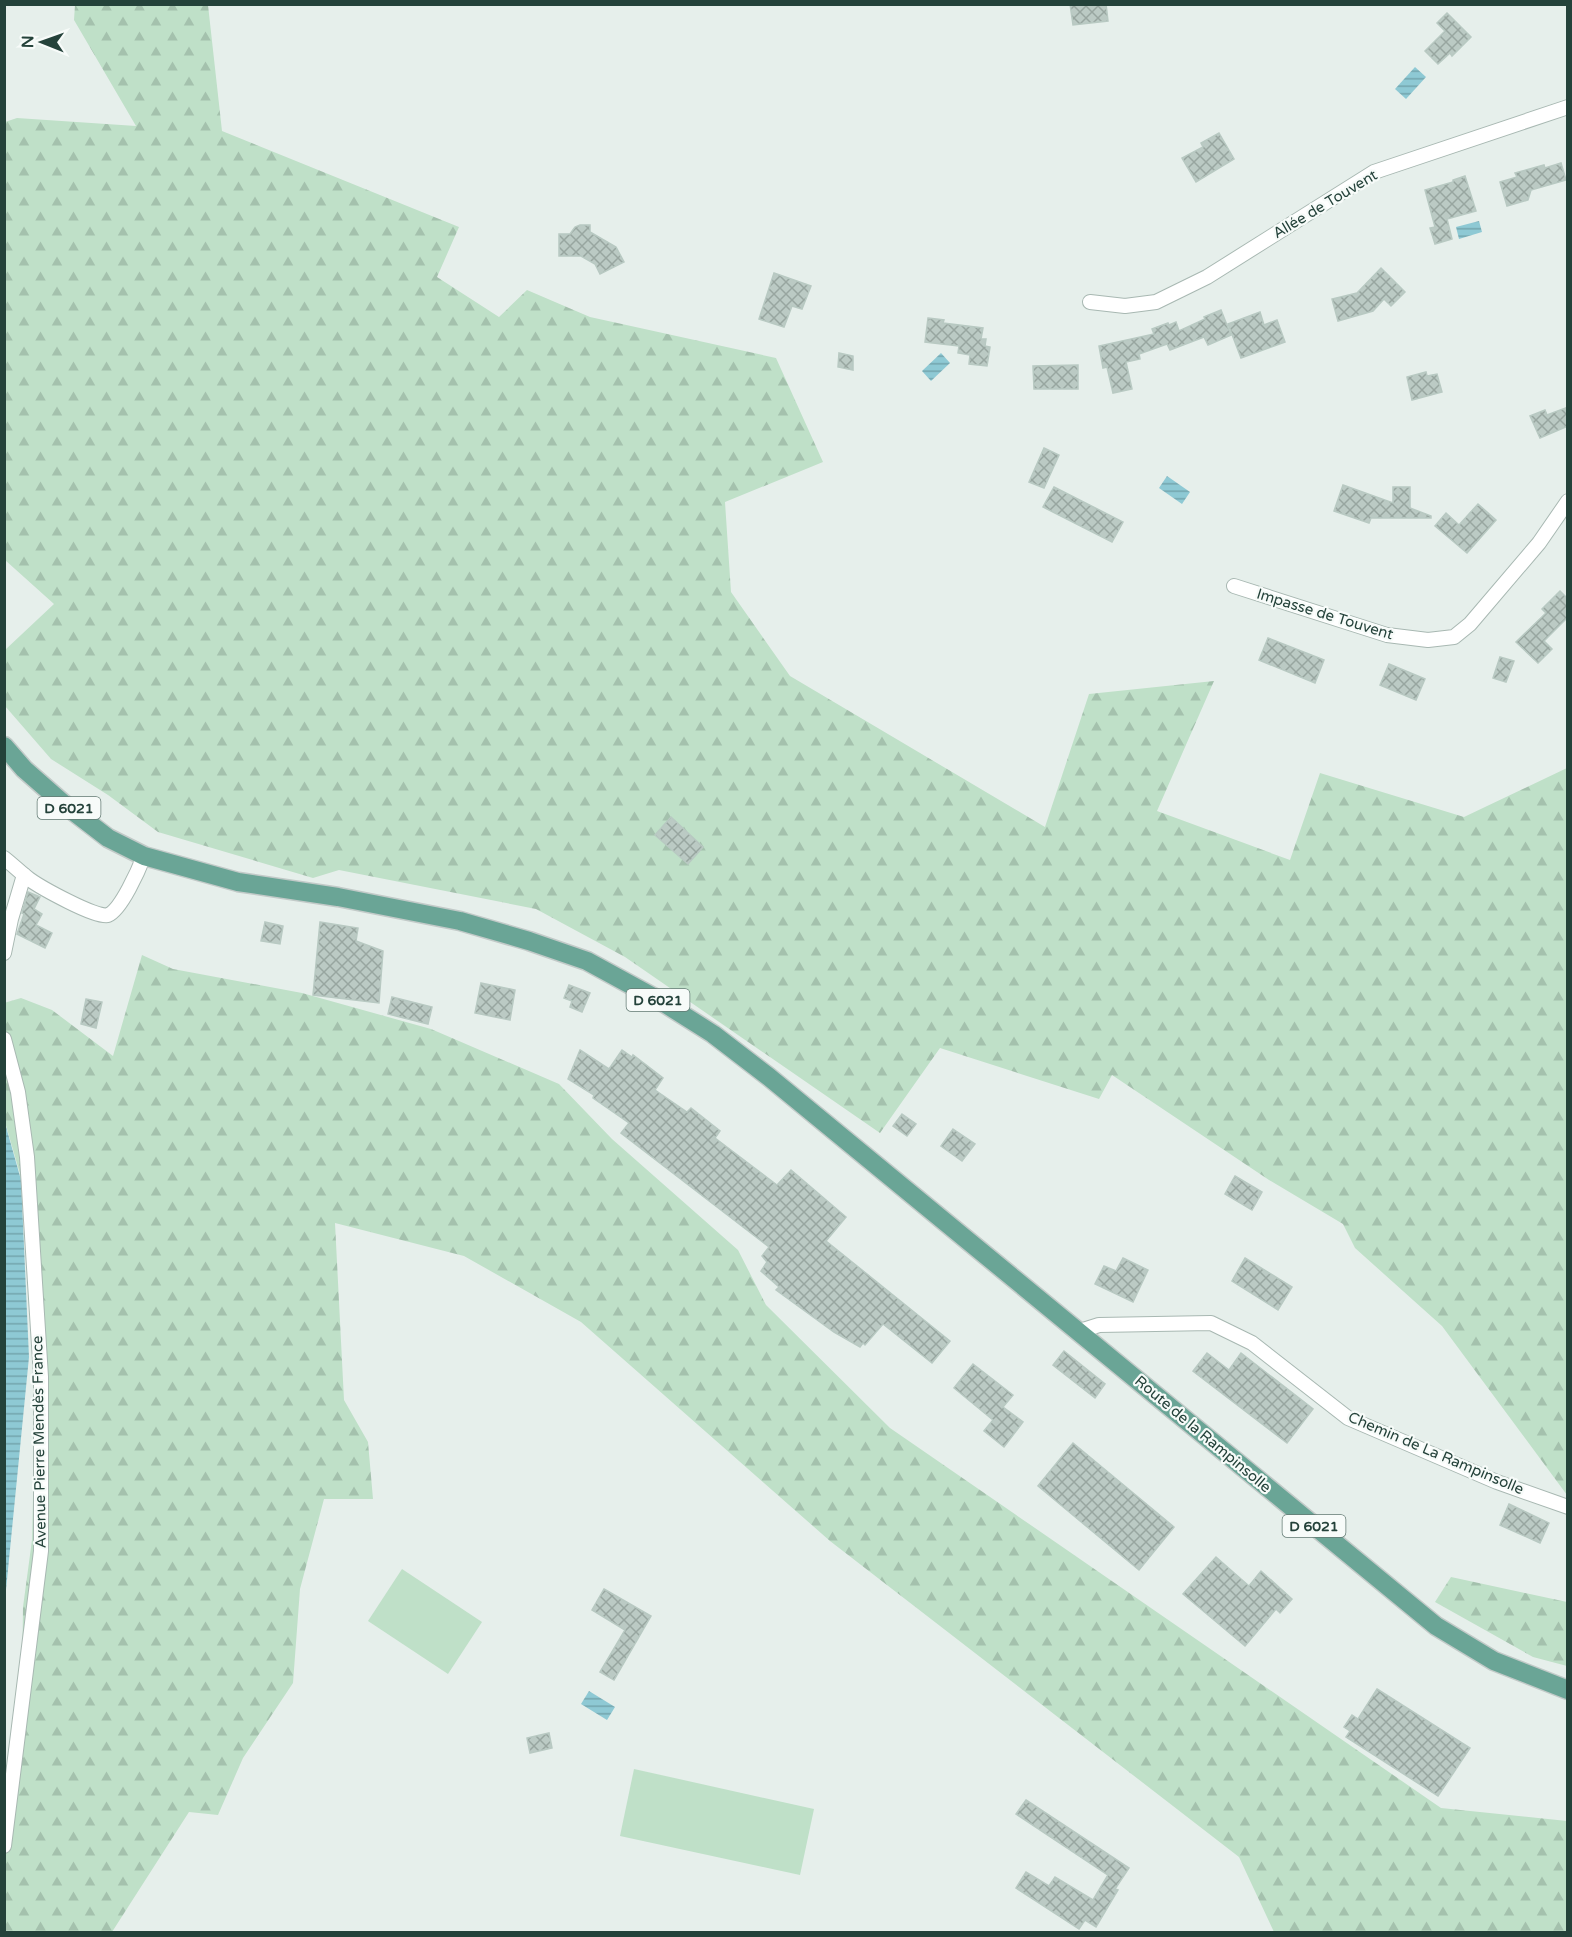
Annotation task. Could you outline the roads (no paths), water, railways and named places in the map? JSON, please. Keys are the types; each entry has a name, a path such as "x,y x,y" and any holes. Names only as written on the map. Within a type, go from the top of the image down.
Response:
{"main road":[{"name":"D 6021","path":"4,746 24,769 65,805 108,838 144,856 238,882 338,897 460,921 587,961 664,1003 713,1034 770,1077 1080,1331"},
{"name":"Route de la Rampinsolle","path":"1080,1331 1436,1626 1494,1661 1568,1690"}],"street":[{"name":"Allée de Touvent","path":"1090,302 1125,306 1156,302 1207,277 1374,172 1568,107"},
{"name":"Impasse de Touvent","path":"1234,586 1387,635 1428,640 1454,637 1470,624 1539,543 1568,501"},
{"path":"4,858 24,875 75,905 100,915 109,915 116,909 144,856"},
{"path":"4,953 24,875"},
{"name":"Avenue Pierre Mendès France","path":"4,1039 18,1092 27,1157 41,1377 41,1551 4,1846"},
{"name":"Chemin de La Rampinsolle","path":"1080,1331 1099,1325 1211,1323 1252,1343 1348,1418 1497,1482 1568,1507"}],"water":[{"path":"1415,67 1426,77 1406,99 1395,89"},
{"path":"1479,221 1482,232 1459,239 1456,227"},
{"path":"941,353 950,363 931,381 922,371"},
{"path":"1167,476 1190,492 1182,504 1159,488"},
{"path":"5,1123 21,1180 29,1357 5,1600"},
{"path":"589,1691 615,1707 607,1720 581,1704"}]}
